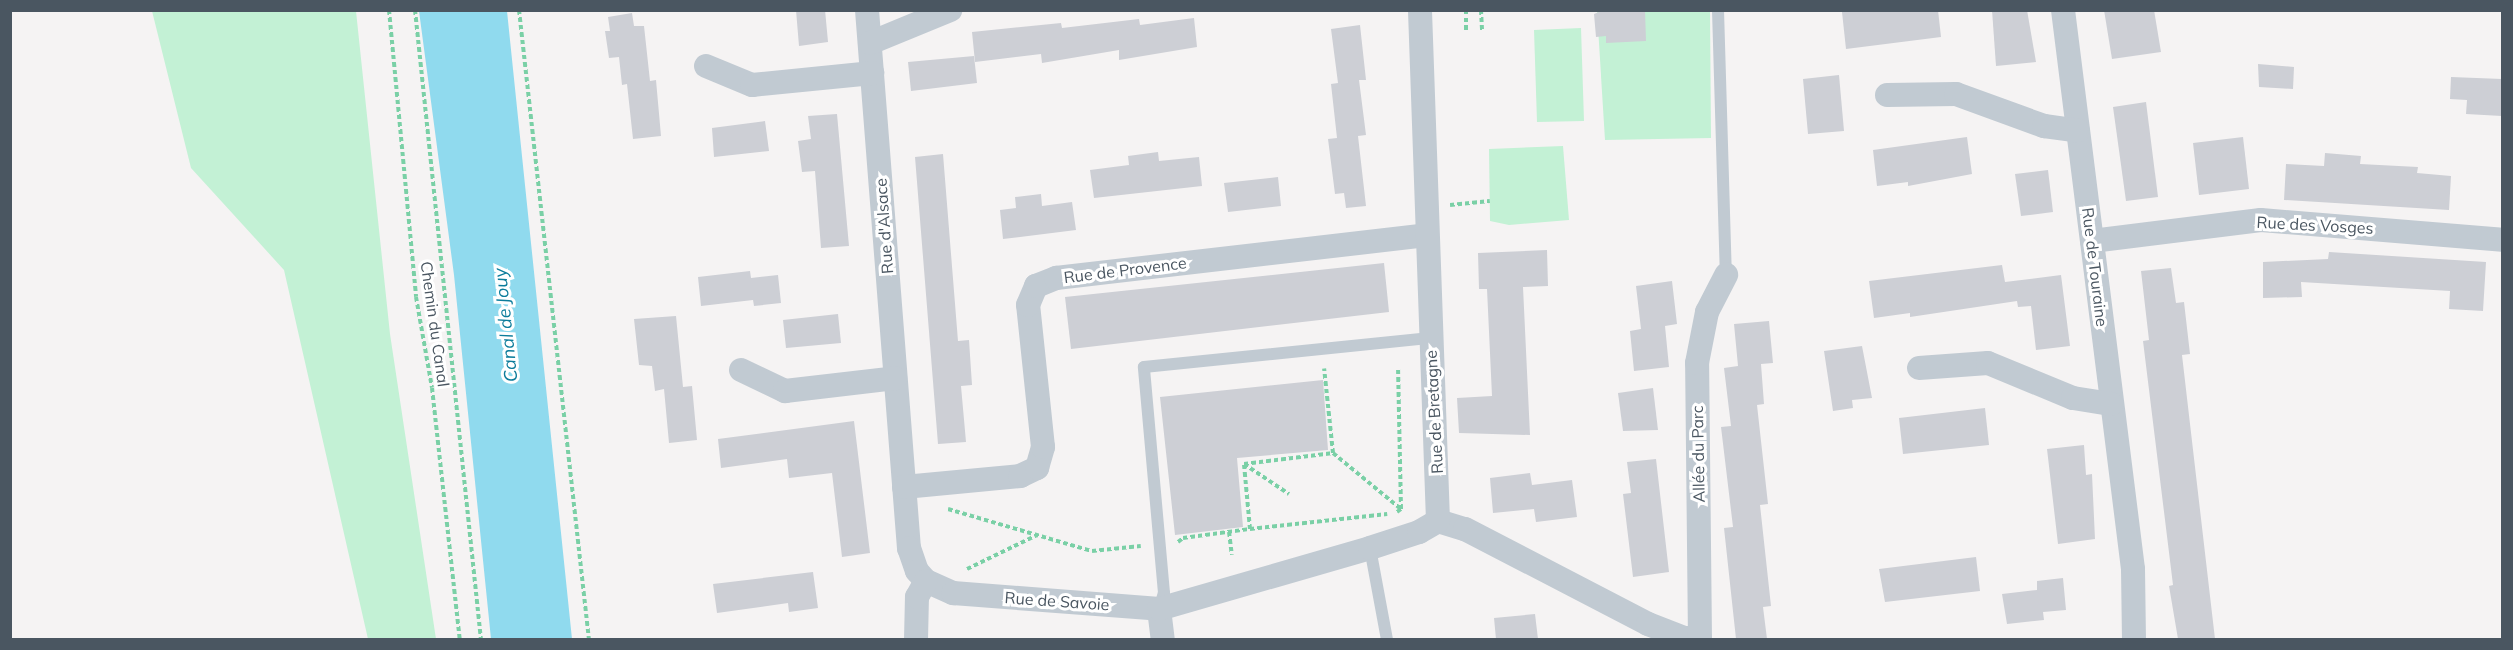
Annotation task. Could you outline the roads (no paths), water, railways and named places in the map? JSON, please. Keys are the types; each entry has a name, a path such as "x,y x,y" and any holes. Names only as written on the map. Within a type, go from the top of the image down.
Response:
{"street":[{"name":"Rue d'Alsace","path":"867,10 895,378 913,487 910,554 926,581"},
{"path":"870,43 950,10"},
{"name":"Rue de Bretagne","path":"1420,10 1431,338 1429,527"},
{"name":"Rue de Touraine","path":"2063,10 2133,569 2134,639"},
{"path":"706,66 752,85 872,74"},
{"path":"1887,95 1956,94 2043,126 2078,131"},
{"name":"Rue des Vosges","path":"2092,240 2261,220 2502,240"},
{"name":"Rue de Provence","path":"913,487 1020,476 1037,468 1043,447 1028,305 1036,286 1056,278 1426,226"},
{"name":"Allée du Parc","path":"1429,527 1465,529 1648,624 1693,639 1696,363 1707,312 1726,275"},
{"path":"1919,368 1988,363 2073,398 2112,404"},
{"path":"741,370 785,392 895,378"},
{"path":"1163,639 1159,609 1370,548 1429,527"},
{"path":"916,639 917,597 926,581"},
{"name":"Rue de Savoie","path":"926,581 953,593 1159,609"}],"lane":[{"path":"1718,10 1726,275"},
{"path":"1159,609 1164,593 1144,367 1431,338"},
{"path":"1370,548 1387,639"}],"water":[{"name":"Canal de Jouy","path":"419,11 507,11 572,639 491,639 454,275"}]}
